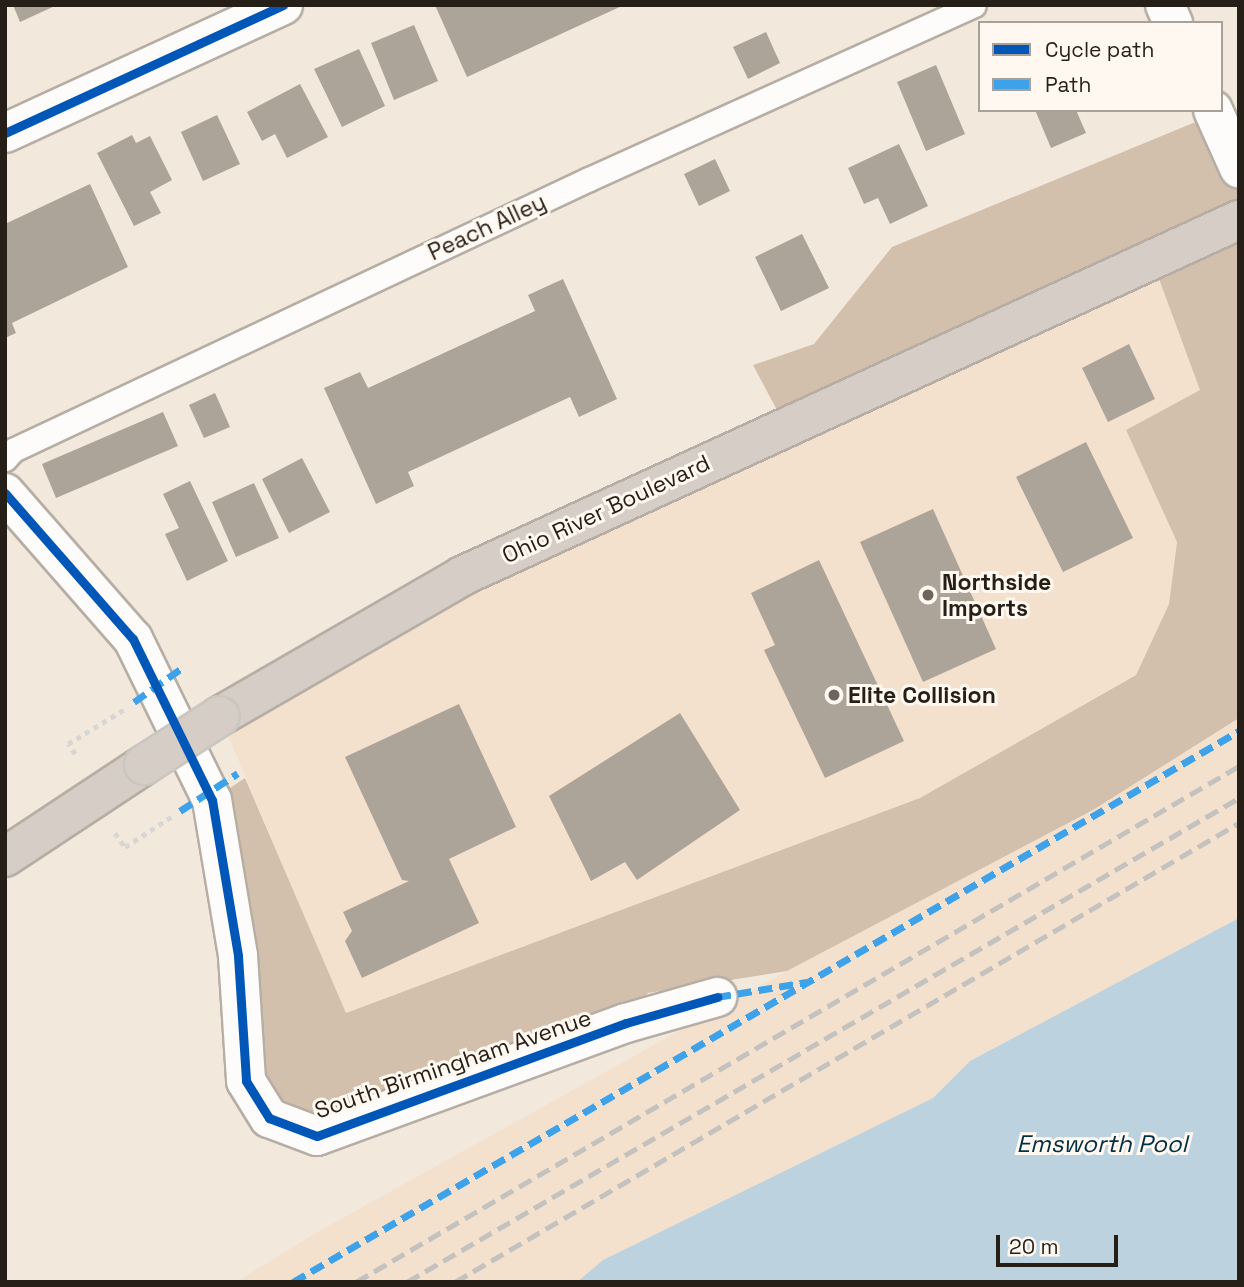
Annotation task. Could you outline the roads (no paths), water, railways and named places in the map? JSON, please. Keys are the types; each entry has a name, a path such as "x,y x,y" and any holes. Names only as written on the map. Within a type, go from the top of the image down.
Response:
{"highway":[{"name":"Ohio River Boulevard","path":"5,857 220,716 462,576 1239,220"}],"street":[{"path":"5,133 283,5"},
{"path":"1165,5 1172,21"},
{"path":"1214,112 1239,167"},
{"name":"South Birmingham Avenue","path":"5,493 132,639 212,800 238,956 246,1081 269,1118 317,1136 626,1023 717,997"}],"lane":[{"name":"Peach Alley","path":"5,459 13,450 589,179 974,5"}],"water":[{"name":"Emsworth Pool","path":"1239,918 1239,1282 577,1282 603,1260 933,1098 970,1061"}],"railway":[{"path":"356,1282 1239,766"},
{"path":"407,1282 1239,798"},
{"path":"455,1282 1239,823"}],"place":[{"name":"Northside Imports","path":"928,595"},
{"name":"Elite Collision","path":"834,695"}]}
